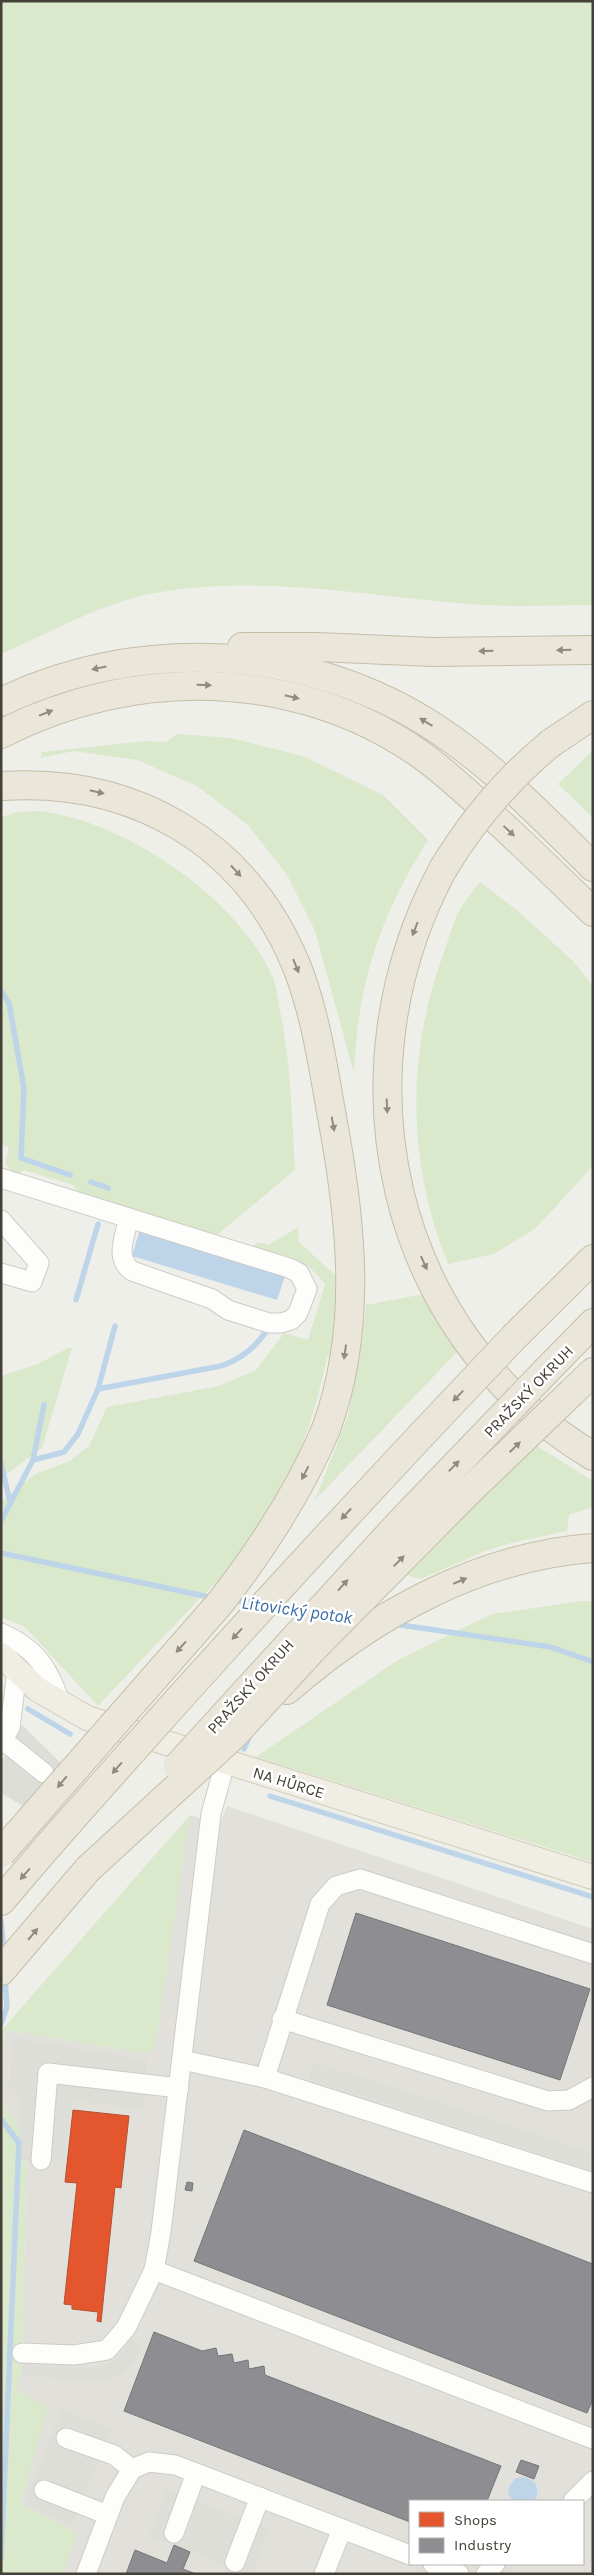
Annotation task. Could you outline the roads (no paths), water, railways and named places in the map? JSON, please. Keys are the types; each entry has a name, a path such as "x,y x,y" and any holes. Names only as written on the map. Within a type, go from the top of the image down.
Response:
{"highway":[{"path":"1,702 75,673 206,649 273,646 432,652 593,650"},
{"path":"147,659 199,657 274,664 322,676 385,700 436,729 472,754 593,867"},
{"path":"1,734 40,716 86,700 159,686 232,687 306,700 374,727 425,758 447,774 593,912"},
{"path":"593,714 551,743 497,793 466,832 443,869 428,896 409,944 391,1017 386,1066 390,1142 399,1190 414,1237 434,1284 484,1364 537,1416 593,1456"},
{"path":"1,786 40,784 74,787 122,798 146,808 190,832 211,847 235,870 261,901 287,945 312,1016 350,1239 350,1304 345,1359 334,1406 310,1464 269,1537 220,1603 1,1853"},
{"path":"558,1294 593,1241"},
{"path":"1,1901 191,1683 348,1512 516,1335 593,1259"},
{"name":"PRAŽSKÝ OKRUH","path":"1,1971 218,1721 396,1526 593,1323"},
{"path":"233,1736 345,1616 593,1372"},
{"path":"88,1869 233,1736 304,1675 364,1631 389,1616 479,1572 543,1554 585,1548"}],"main road":[{"name":"NA HŮRCE","path":"9,1663 37,1689 87,1718 593,1877"}],"lane":[{"path":"1,1178 129,1218 289,1268 299,1273 307,1289 298,1312 291,1320 281,1323 269,1323 228,1310 212,1299 132,1271 125,1266 121,1253 129,1218"},
{"path":"1,1220 39,1263 32,1282 1,1273"},
{"path":"1,1633 22,1642 50,1674 61,1704"},
{"path":"9,1663 10,1727 3,1742 44,1773"},
{"path":"22,2352 74,2355 107,2350 126,2328 154,2270 161,2232 212,1814 226,1763"},
{"path":"265,2078 282,2019 320,1904 336,1886 360,1879 593,1954"},
{"path":"282,2019 548,2101 569,2100 593,2088"},
{"path":"182,2060 265,2078 593,2183"},
{"path":"41,2160 48,2072 179,2088"},
{"path":"154,2270 593,2439"},
{"path":"66,2438 114,2455 132,2470"},
{"path":"86,2574 115,2497 132,2470 149,2462 175,2465 409,2555"},
{"path":"174,2533 196,2473"},
{"path":"574,2500 593,2481"},
{"path":"44,2490 108,2515"},
{"path":"235,2562 260,2497"},
{"path":"324,2574 342,2529"},
{"path":"436,2565 459,2574"}],"water":[{"path":"140,1229 286,1273 277,1300 132,1256"},
{"path":"516,2478 527,2478 534,2482 537,2489 534,2500 512,2500 508,2493 510,2485"}],"waterway":[{"path":"1,991 9,1003 24,1088 21,1158 70,1175"},
{"path":"91,1182 108,1188"},
{"path":"76,1300 98,1224"},
{"path":"98,1389 115,1326"},
{"path":"33,1460 64,1452 78,1434 98,1389 221,1366 246,1353 266,1332"},
{"path":"1,1521 33,1460 44,1405"},
{"path":"1,1463 10,1502"},
{"name":"Litovický potok","path":"1,1553 214,1598"},
{"name":"Litovický potok","path":"231,1600 254,1604"},
{"name":"Litovický potok","path":"273,1607 308,1612"},
{"name":"Litovický potok","path":"394,1624 551,1647 593,1662"},
{"path":"28,1709 70,1734"},
{"path":"244,1749 250,1735"},
{"path":"270,1796 593,1897"},
{"path":"1,1921 4,1953"},
{"path":"1,2024 7,2007 5,1977"},
{"path":"1,2119 19,2143 1,2558"}]}
